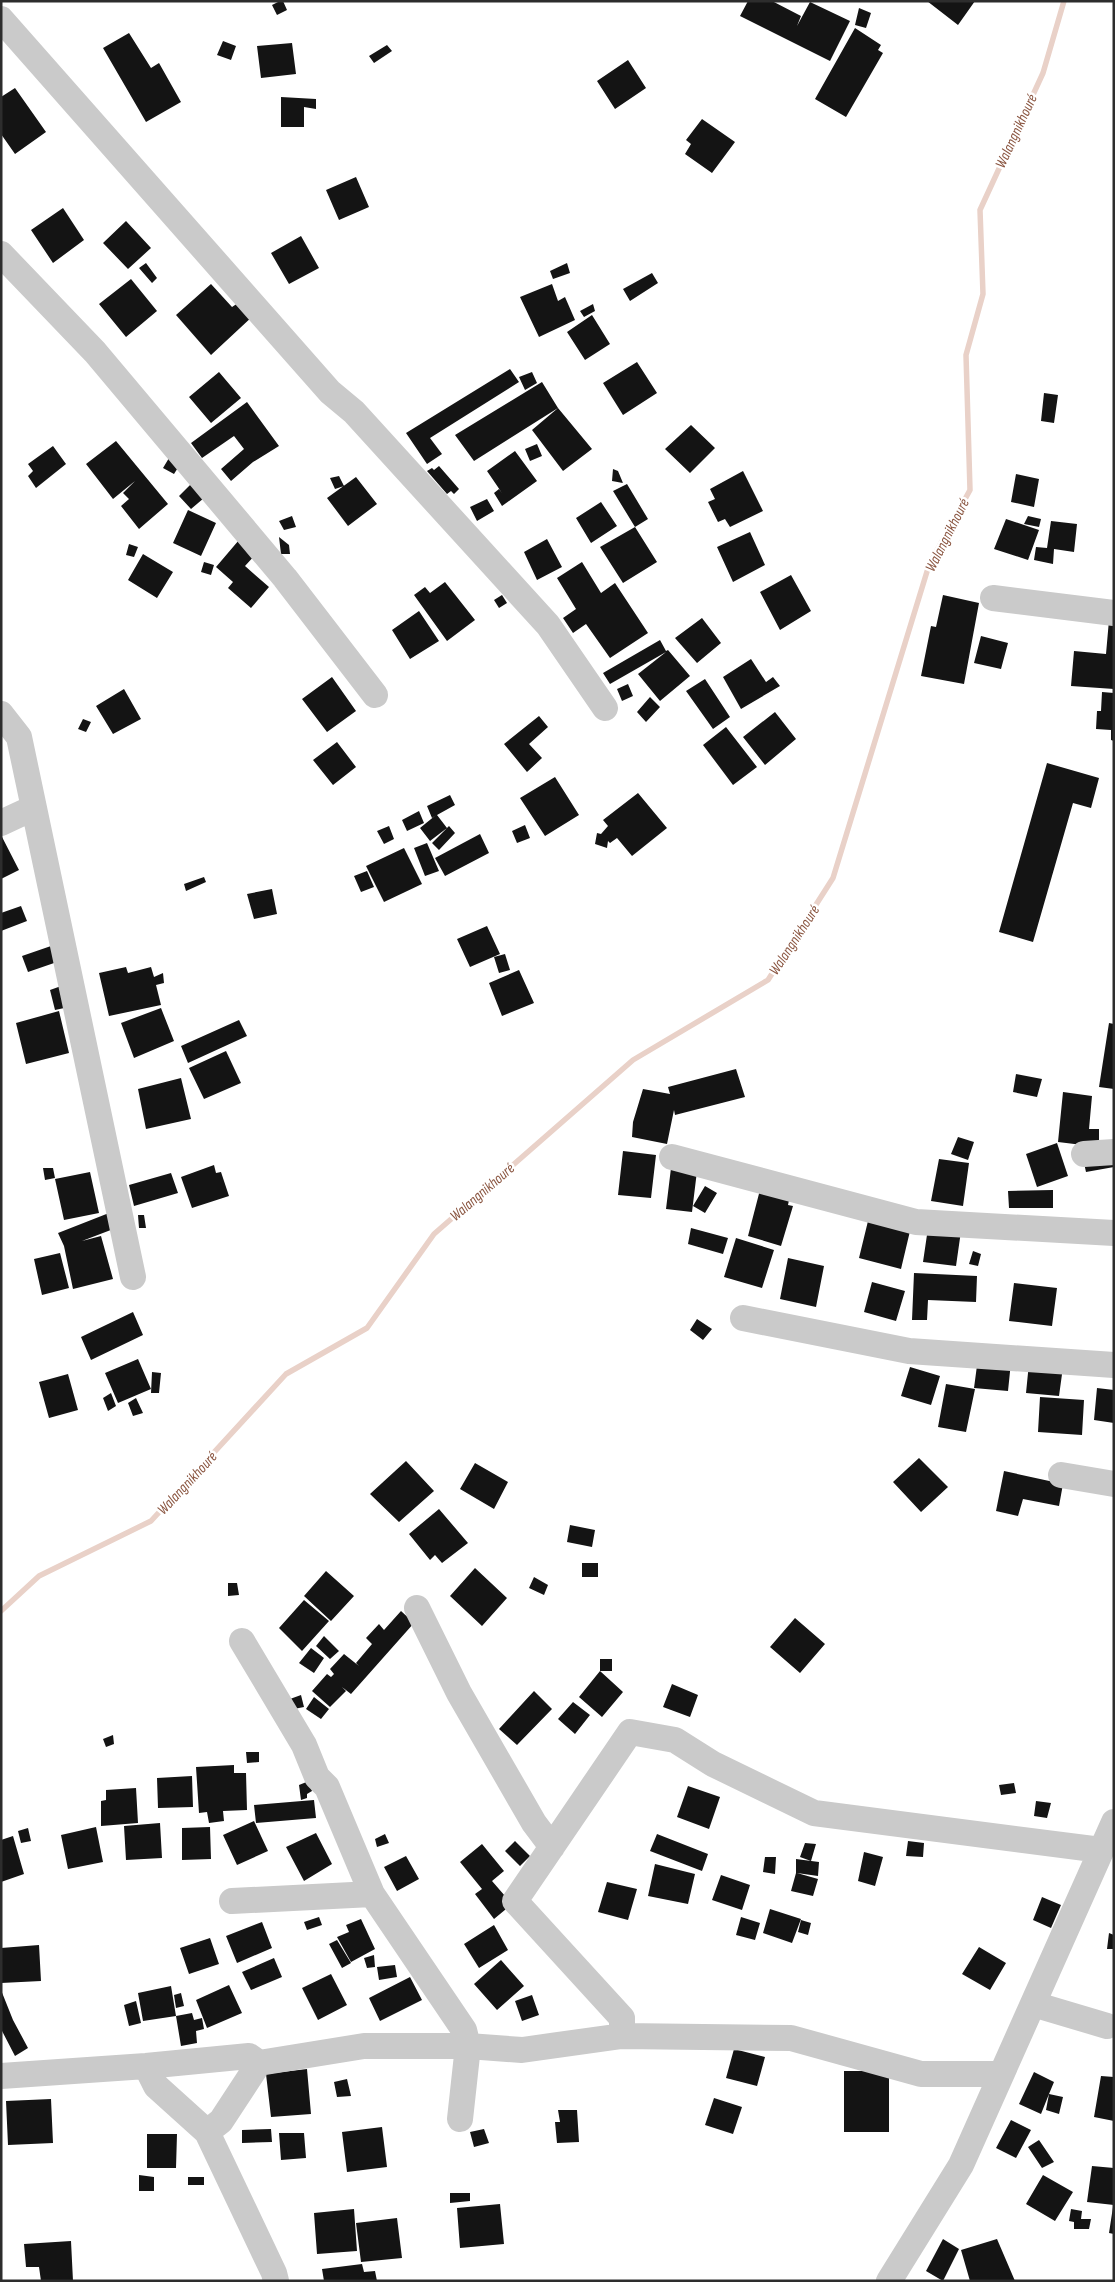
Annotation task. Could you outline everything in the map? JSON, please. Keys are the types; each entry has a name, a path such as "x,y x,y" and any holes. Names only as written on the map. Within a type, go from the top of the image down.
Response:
{"street":[{"path":"1,19 330,392 354,412 548,625 605,708"},
{"path":"1,254 107,367 285,578 376,695"},
{"path":"992,598 1114,613"},
{"path":"1,714 20,737 33,808 133,1277"},
{"path":"1,823 33,808"},
{"path":"1084,1154 1114,1152"},
{"path":"672,1157 916,1222 1114,1233"},
{"path":"743,1318 909,1351 1114,1365"},
{"path":"1061,1474 1114,1484"},
{"path":"417,1608 458,1693 534,1823 552,1846"},
{"path":"242,1641 304,1746 317,1777 327,1787 372,1894 464,2030 468,2046 460,2119"},
{"path":"622,2036 622,2018 515,1901 630,1732 675,1740 713,1764 814,1813 1101,1850"},
{"path":"889,2281 961,2165 1114,1822"},
{"path":"232,1901 372,1894"},
{"path":"1032,2004 1107,2026"},
{"path":"1,2076 146,2066 249,2056 259,2063 364,2046 468,2046 522,2050 622,2036 791,2038 921,2074 1001,2074"},
{"path":"207,2132 221,2121 259,2063"},
{"path":"146,2066 156,2086 207,2132 274,2273 276,2281"}],"building":[{"path":"283,1 287,10 277,15 272,5"},
{"path":"748,1 772,1 801,16 797,26 810,2 850,21 830,61 740,16"},
{"path":"927,1 975,1 958,25"},
{"path":"859,8 871,13 866,28 855,25"},
{"path":"855,28 881,45 878,50 883,53 846,117 815,99"},
{"path":"129,33 151,68 159,63 181,102 146,122 103,48"},
{"path":"223,41 236,46 231,60 217,55"},
{"path":"292,43 296,74 261,78 257,46"},
{"path":"387,45 392,51 374,63 369,56"},
{"path":"628,60 646,88 615,109 597,81"},
{"path":"15,88 46,132 15,154 1,134 1,97"},
{"path":"281,97 316,99 316,109 304,107 304,127 281,127"},
{"path":"702,119 735,142 712,173 685,154 691,144 686,140"},
{"path":"356,177 369,207 339,220 326,190"},
{"path":"63,208 84,240 53,263 31,230"},
{"path":"126,221 151,248 128,269 103,243"},
{"path":"301,236 319,268 289,284 271,253"},
{"path":"146,263 157,278 152,283 139,268"},
{"path":"567,263 570,273 553,279 550,271"},
{"path":"652,273 658,283 630,301 623,289"},
{"path":"131,279 157,311 126,337 99,304"},
{"path":"211,284 232,307 241,301 254,315 211,355 176,315"},
{"path":"552,284 558,301 565,297 575,320 539,337 520,297"},
{"path":"593,304 595,311 584,317 580,311"},
{"path":"592,315 610,344 585,360 567,332"},
{"path":"637,362 657,393 623,415 603,383"},
{"path":"510,369 519,382 430,438 442,454 427,464 406,433"},
{"path":"219,372 241,398 211,423 189,397"},
{"path":"532,372 537,383 525,390 519,377"},
{"path":"542,382 558,408 474,461 455,435"},
{"path":"1044,393 1058,395 1054,423 1041,421"},
{"path":"247,402 279,446 253,462 231,481 221,469 244,449 234,436 202,458 191,443"},
{"path":"558,408 592,449 563,471 532,430"},
{"path":"691,425 715,448 690,473 665,449"},
{"path":"116,441 168,504 139,529 121,506 129,499 123,493 135,481 113,499 86,464"},
{"path":"537,444 542,456 530,461 525,449"},
{"path":"53,446 66,464 36,488 28,476 33,471 28,464"},
{"path":"515,451 537,481 502,506 494,493 499,489 502,493 487,471"},
{"path":"169,458 179,466 174,474 163,468"},
{"path":"439,466 459,489 454,494 451,491 447,494 427,471 432,468 434,470"},
{"path":"613,469 618,471 623,483 612,481"},
{"path":"743,471 763,511 730,527 725,519 718,522 708,502 715,499 710,489"},
{"path":"1016,474 1039,479 1034,507 1011,502"},
{"path":"339,476 344,486 335,489 330,478"},
{"path":"356,477 377,504 348,526 327,498"},
{"path":"192,483 204,498 191,509 179,496"},
{"path":"627,484 648,519 635,527 613,491"},
{"path":"487,499 494,511 477,521 470,507"},
{"path":"601,502 617,526 591,543 576,518"},
{"path":"188,510 216,523 201,556 173,543"},
{"path":"292,516 296,527 284,530 279,521"},
{"path":"1028,516 1041,519 1039,527 1024,524"},
{"path":"1006,519 1039,530 1028,560 994,549"},
{"path":"1051,521 1077,524 1074,552 1054,549 1053,564 1034,560 1036,547 1047,548"},
{"path":"635,527 657,562 623,583 600,547"},
{"path":"750,532 765,565 733,582 717,547"},
{"path":"279,537 289,545 290,554 281,554"},
{"path":"547,539 562,567 537,580 524,552"},
{"path":"239,540 256,554 245,566 269,587 251,608 228,588 233,582 216,567"},
{"path":"129,544 138,547 134,557 126,555"},
{"path":"143,554 173,572 157,598 128,580"},
{"path":"204,562 214,565 211,575 201,572"},
{"path":"582,562 601,593 615,583 648,633 610,658 586,624 573,633 563,618 576,609 557,578"},
{"path":"791,575 811,611 780,630 760,592"},
{"path":"445,582 475,620 447,641 414,595 425,587 430,593"},
{"path":"502,595 507,603 499,608 494,600"},
{"path":"943,595 979,603 964,684 921,676 931,626 936,627"},
{"path":"419,611 439,641 410,659 392,630"},
{"path":"702,618 721,643 697,663 675,638"},
{"path":"1109,620 1114,620 1114,689 1071,686 1074,651 1106,654"},
{"path":"981,636 1008,643 1001,669 974,663"},
{"path":"660,640 666,651 668,650 690,676 660,701 638,674 666,652 610,684 603,673"},
{"path":"751,659 766,682 773,677 780,686 741,709 723,677"},
{"path":"332,677 356,711 327,732 302,699"},
{"path":"705,679 730,717 713,729 686,691"},
{"path":"628,684 633,696 622,701 617,689"},
{"path":"124,689 141,719 113,734 96,706"},
{"path":"1102,692 1114,693 1114,741 1111,740 1111,730 1096,729 1097,711 1101,711"},
{"path":"650,697 660,707 646,722 637,712"},
{"path":"775,712 796,739 765,765 743,737"},
{"path":"539,716 548,727 529,744 542,758 527,772 504,744"},
{"path":"83,719 91,722 86,732 78,729"},
{"path":"726,727 757,767 733,785 703,745"},
{"path":"337,742 356,767 333,785 313,760"},
{"path":"1047,763 1099,778 1091,808 1073,803 1033,942 999,932"},
{"path":"555,777 579,815 545,836 520,798"},
{"path":"638,793 667,828 632,856 617,838 610,843 608,841 607,848 595,844 597,833 601,834 608,826 603,820"},
{"path":"450,795 455,805 437,815 447,828 430,841 420,828 436,815 432,818 427,806"},
{"path":"419,811 424,823 407,831 402,820"},
{"path":"525,825 530,838 517,843 512,831"},
{"path":"389,826 394,839 384,844 377,831"},
{"path":"449,826 455,833 439,850 432,843"},
{"path":"480,834 489,853 445,876 435,858"},
{"path":"1,835 19,870 1,879"},
{"path":"427,843 439,871 425,876 414,848"},
{"path":"404,848 422,884 384,902 366,866"},
{"path":"367,871 374,887 361,892 354,876"},
{"path":"204,877 206,882 186,891 184,884"},
{"path":"272,889 277,914 254,919 247,894"},
{"path":"21,906 27,921 1,931 1,913"},
{"path":"487,926 500,954 470,967 457,939"},
{"path":"51,946 57,962 28,972 22,956"},
{"path":"505,954 510,970 499,973 494,957"},
{"path":"126,967 128,973 151,967 154,977 163,973 164,983 156,985 161,1005 109,1016 99,973"},
{"path":"519,970 534,1003 502,1016 489,983"},
{"path":"64,985 69,1007 55,1010 50,990"},
{"path":"161,1008 174,1041 134,1058 121,1023"},
{"path":"59,1011 69,1053 26,1064 16,1023"},
{"path":"239,1020 247,1036 188,1063 181,1046"},
{"path":"1109,1023 1114,1024 1114,1089 1099,1087"},
{"path":"226,1051 241,1083 204,1099 189,1068"},
{"path":"736,1069 745,1097 675,1115 674,1110 667,1144 632,1137 633,1122 643,1089 670,1094 668,1087"},
{"path":"1016,1074 1042,1079 1037,1097 1013,1092"},
{"path":"181,1078 191,1119 146,1129 138,1089"},
{"path":"1063,1092 1092,1096 1089,1129 1099,1129 1099,1147 1058,1142"},
{"path":"958,1137 974,1142 968,1160 951,1154"},
{"path":"1057,1143 1068,1176 1037,1187 1026,1154"},
{"path":"623,1151 656,1155 651,1198 618,1195"},
{"path":"1114,1158 1114,1167 1086,1172 1084,1163"},
{"path":"939,1159 969,1163 963,1206 931,1201"},
{"path":"214,1165 216,1173 221,1172 229,1196 192,1208 181,1177"},
{"path":"43,1168 53,1168 55,1178 45,1180"},
{"path":"671,1168 697,1171 692,1212 666,1209"},
{"path":"90,1172 99,1213 64,1220 55,1179"},
{"path":"171,1173 178,1193 134,1206 129,1185"},
{"path":"705,1186 717,1193 705,1213 693,1206"},
{"path":"761,1186 790,1195 788,1205 793,1206 781,1246 748,1236"},
{"path":"1053,1190 1053,1208 1009,1208 1008,1191"},
{"path":"109,1213 116,1228 82,1241 101,1236 113,1279 73,1289 64,1246 58,1233"},
{"path":"138,1215 144,1215 146,1228 139,1228"},
{"path":"868,1221 910,1231 901,1269 859,1258"},
{"path":"691,1228 728,1238 723,1254 688,1244"},
{"path":"928,1228 961,1231 956,1266 923,1262"},
{"path":"736,1238 774,1250 762,1288 724,1277"},
{"path":"973,1251 981,1254 978,1266 969,1264"},
{"path":"60,1253 69,1288 42,1295 34,1259"},
{"path":"788,1258 824,1266 816,1307 780,1299"},
{"path":"914,1273 977,1276 976,1302 928,1300 927,1320 912,1320"},
{"path":"872,1282 905,1291 896,1321 864,1312"},
{"path":"1014,1283 1057,1288 1052,1326 1009,1321"},
{"path":"133,1312 143,1335 91,1360 81,1337"},
{"path":"697,1319 712,1329 703,1340 690,1330"},
{"path":"978,1358 1011,1362 1008,1391 974,1388"},
{"path":"138,1359 151,1389 118,1403 105,1373"},
{"path":"1029,1363 1063,1367 1059,1396 1026,1393"},
{"path":"910,1367 940,1376 931,1405 901,1396"},
{"path":"152,1372 161,1373 159,1393 151,1393"},
{"path":"68,1374 78,1410 49,1418 39,1382"},
{"path":"946,1384 975,1389 966,1432 938,1427"},
{"path":"1097,1388 1114,1390 1114,1423 1094,1420"},
{"path":"111,1393 116,1406 108,1411 103,1398"},
{"path":"1040,1397 1084,1400 1082,1435 1038,1432"},
{"path":"136,1398 143,1413 133,1416 128,1403"},
{"path":"919,1458 948,1487 921,1512 893,1482"},
{"path":"406,1461 434,1491 399,1522 370,1494"},
{"path":"475,1463 508,1482 494,1509 460,1489"},
{"path":"1004,1471 1063,1484 1059,1506 1023,1499 1018,1516 996,1511"},
{"path":"439,1509 468,1543 442,1563 435,1555 430,1560 409,1534"},
{"path":"570,1525 595,1530 592,1547 567,1542"},
{"path":"582,1563 598,1563 598,1577 582,1577"},
{"path":"475,1568 507,1598 482,1626 450,1596"},
{"path":"326,1571 354,1596 331,1621 304,1596"},
{"path":"534,1577 548,1585 544,1595 529,1588"},
{"path":"228,1583 237,1583 239,1595 228,1596"},
{"path":"304,1600 329,1621 302,1651 279,1628"},
{"path":"401,1611 414,1623 351,1694 342,1687 346,1691 330,1707 312,1691 327,1674 331,1677 334,1674 330,1669 344,1654 359,1666 356,1663 372,1644 366,1638 379,1624 384,1630"},
{"path":"795,1618 825,1644 800,1673 770,1647"},
{"path":"324,1636 339,1651 330,1659 316,1646"},
{"path":"311,1648 324,1658 314,1673 299,1663"},
{"path":"600,1659 612,1659 612,1671 600,1671"},
{"path":"600,1671 623,1692 602,1717 579,1697"},
{"path":"672,1684 698,1695 690,1717 663,1707"},
{"path":"534,1691 552,1709 517,1745 499,1729"},
{"path":"301,1695 304,1707 294,1709 290,1699"},
{"path":"314,1697 329,1709 321,1719 306,1709"},
{"path":"573,1702 590,1715 575,1734 558,1719"},
{"path":"113,1735 114,1744 106,1747 103,1739"},
{"path":"246,1752 259,1752 259,1762 247,1763"},
{"path":"234,1765 234,1773 246,1773 247,1810 223,1811 224,1821 209,1823 207,1812 199,1813 196,1767"},
{"path":"192,1776 193,1807 158,1808 157,1778"},
{"path":"309,1781 312,1791 307,1794 307,1798 301,1800 299,1785"},
{"path":"1014,1783 1016,1793 1001,1795 999,1785"},
{"path":"688,1786 720,1797 709,1829 677,1817"},
{"path":"136,1788 138,1823 101,1826 101,1801 106,1800 106,1790"},
{"path":"314,1800 316,1818 256,1823 254,1805"},
{"path":"1036,1801 1051,1803 1047,1818 1034,1816"},
{"path":"254,1821 268,1851 237,1865 223,1835"},
{"path":"160,1823 162,1858 126,1860 124,1826"},
{"path":"96,1827 103,1862 68,1869 61,1835"},
{"path":"210,1827 211,1859 182,1860 182,1828"},
{"path":"28,1828 31,1841 21,1843 18,1831"},
{"path":"316,1833 332,1864 304,1881 286,1847"},
{"path":"385,1834 389,1843 377,1847 375,1839"},
{"path":"657,1834 708,1854 702,1871 650,1851"},
{"path":"13,1836 24,1874 1,1882 1,1840"},
{"path":"515,1841 530,1856 520,1866 505,1851"},
{"path":"908,1841 924,1843 923,1857 906,1856"},
{"path":"805,1843 816,1844 811,1861 800,1857"},
{"path":"482,1844 504,1871 492,1881 512,1904 494,1919 475,1894 482,1889 460,1862"},
{"path":"864,1852 883,1857 875,1886 858,1881"},
{"path":"406,1856 419,1879 397,1891 384,1867"},
{"path":"765,1857 776,1857 775,1874 763,1872"},
{"path":"796,1859 819,1862 818,1876 797,1873 818,1879 813,1896 791,1891 796,1873"},
{"path":"655,1864 695,1874 688,1904 648,1896"},
{"path":"721,1875 750,1885 742,1910 712,1900"},
{"path":"607,1882 637,1889 628,1920 598,1912"},
{"path":"1042,1897 1061,1905 1051,1928 1033,1920"},
{"path":"770,1909 801,1919 792,1943 763,1933"},
{"path":"319,1917 322,1925 307,1930 304,1922"},
{"path":"741,1917 760,1923 755,1940 736,1935"},
{"path":"361,1919 375,1949 351,1962 337,1937 349,1932 346,1925"},
{"path":"801,1920 811,1923 808,1935 798,1932"},
{"path":"262,1922 272,1948 237,1963 226,1936"},
{"path":"494,1925 508,1950 479,1968 464,1944"},
{"path":"1109,1933 1114,1935 1114,1949 1107,1949"},
{"path":"210,1938 219,1964 189,1974 180,1948"},
{"path":"337,1940 351,1963 342,1968 329,1944"},
{"path":"39,1945 41,1981 1,1983 1,1948"},
{"path":"979,1947 1006,1963 990,1990 962,1974"},
{"path":"374,1955 375,1967 367,1968 364,1958"},
{"path":"274,1958 282,1977 251,1990 242,1972"},
{"path":"501,1960 524,1986 497,2010 474,1984"},
{"path":"395,1965 397,1977 379,1980 377,1967"},
{"path":"331,1974 347,2005 318,2020 302,1988"},
{"path":"410,1977 422,2000 380,2021 369,1998"},
{"path":"229,1985 242,2013 207,2028 196,2000"},
{"path":"171,1986 176,2016 143,2021 138,1993"},
{"path":"1,1990 13,2020 28,2048 15,2056 1,2029"},
{"path":"181,1993 184,2006 176,2008 174,1995"},
{"path":"532,1995 539,2015 522,2021 515,2001"},
{"path":"136,2001 141,2023 129,2026 124,2005"},
{"path":"192,2013 194,2020 202,2018 204,2029 196,2031 197,2043 181,2046 176,2016"},
{"path":"734,2049 765,2057 757,2086 726,2078"},
{"path":"307,2069 311,2114 271,2117 266,2074"},
{"path":"844,2071 889,2071 889,2132 844,2132"},
{"path":"1034,2072 1054,2082 1041,2114 1019,2104"},
{"path":"1101,2076 1114,2077 1114,2121 1094,2117"},
{"path":"347,2079 351,2096 337,2097 334,2082"},
{"path":"1049,2094 1063,2097 1059,2114 1046,2110"},
{"path":"714,2098 742,2107 733,2134 705,2125"},
{"path":"51,2099 53,2143 8,2145 6,2101"},
{"path":"558,2110 577,2110 579,2142 557,2143 555,2122 560,2122"},
{"path":"1011,2120 1031,2130 1016,2158 996,2148"},
{"path":"382,2127 387,2167 347,2172 342,2132"},
{"path":"271,2129 272,2142 242,2143 242,2130"},
{"path":"484,2129 489,2143 474,2147 470,2132"},
{"path":"279,2133 304,2133 306,2158 281,2160"},
{"path":"147,2134 177,2134 176,2168 147,2168"},
{"path":"1039,2140 1054,2162 1042,2168 1028,2147"},
{"path":"1092,2166 1114,2168 1114,2205 1087,2202"},
{"path":"139,2175 154,2177 154,2191 139,2191"},
{"path":"1043,2175 1073,2192 1055,2221 1026,2204"},
{"path":"188,2177 204,2177 204,2185 188,2185"},
{"path":"450,2193 470,2193 470,2201 450,2203"},
{"path":"500,2204 504,2244 460,2248 457,2208"},
{"path":"1114,2207 1114,2234 1109,2233"},
{"path":"354,2209 357,2251 317,2254 314,2213"},
{"path":"1071,2209 1082,2211 1081,2219 1091,2219 1089,2229 1074,2229 1074,2222 1069,2221"},
{"path":"397,2218 402,2258 361,2262 356,2223"},
{"path":"943,2239 959,2249 943,2281 926,2271"},
{"path":"997,2239 1015,2281 970,2281 961,2250"},
{"path":"71,2241 73,2281 41,2281 39,2267 26,2267 24,2244"},
{"path":"362,2264 364,2272 375,2271 377,2281 324,2281 322,2269"}],"waterway":[{"name":"Walangnikhouré","path":"1,1611 39,1576 151,1521 286,1374 367,1328 434,1234 633,1060 768,980 833,878 929,565 970,490 966,355 983,294 980,210 1043,73 1064,1"}]}
